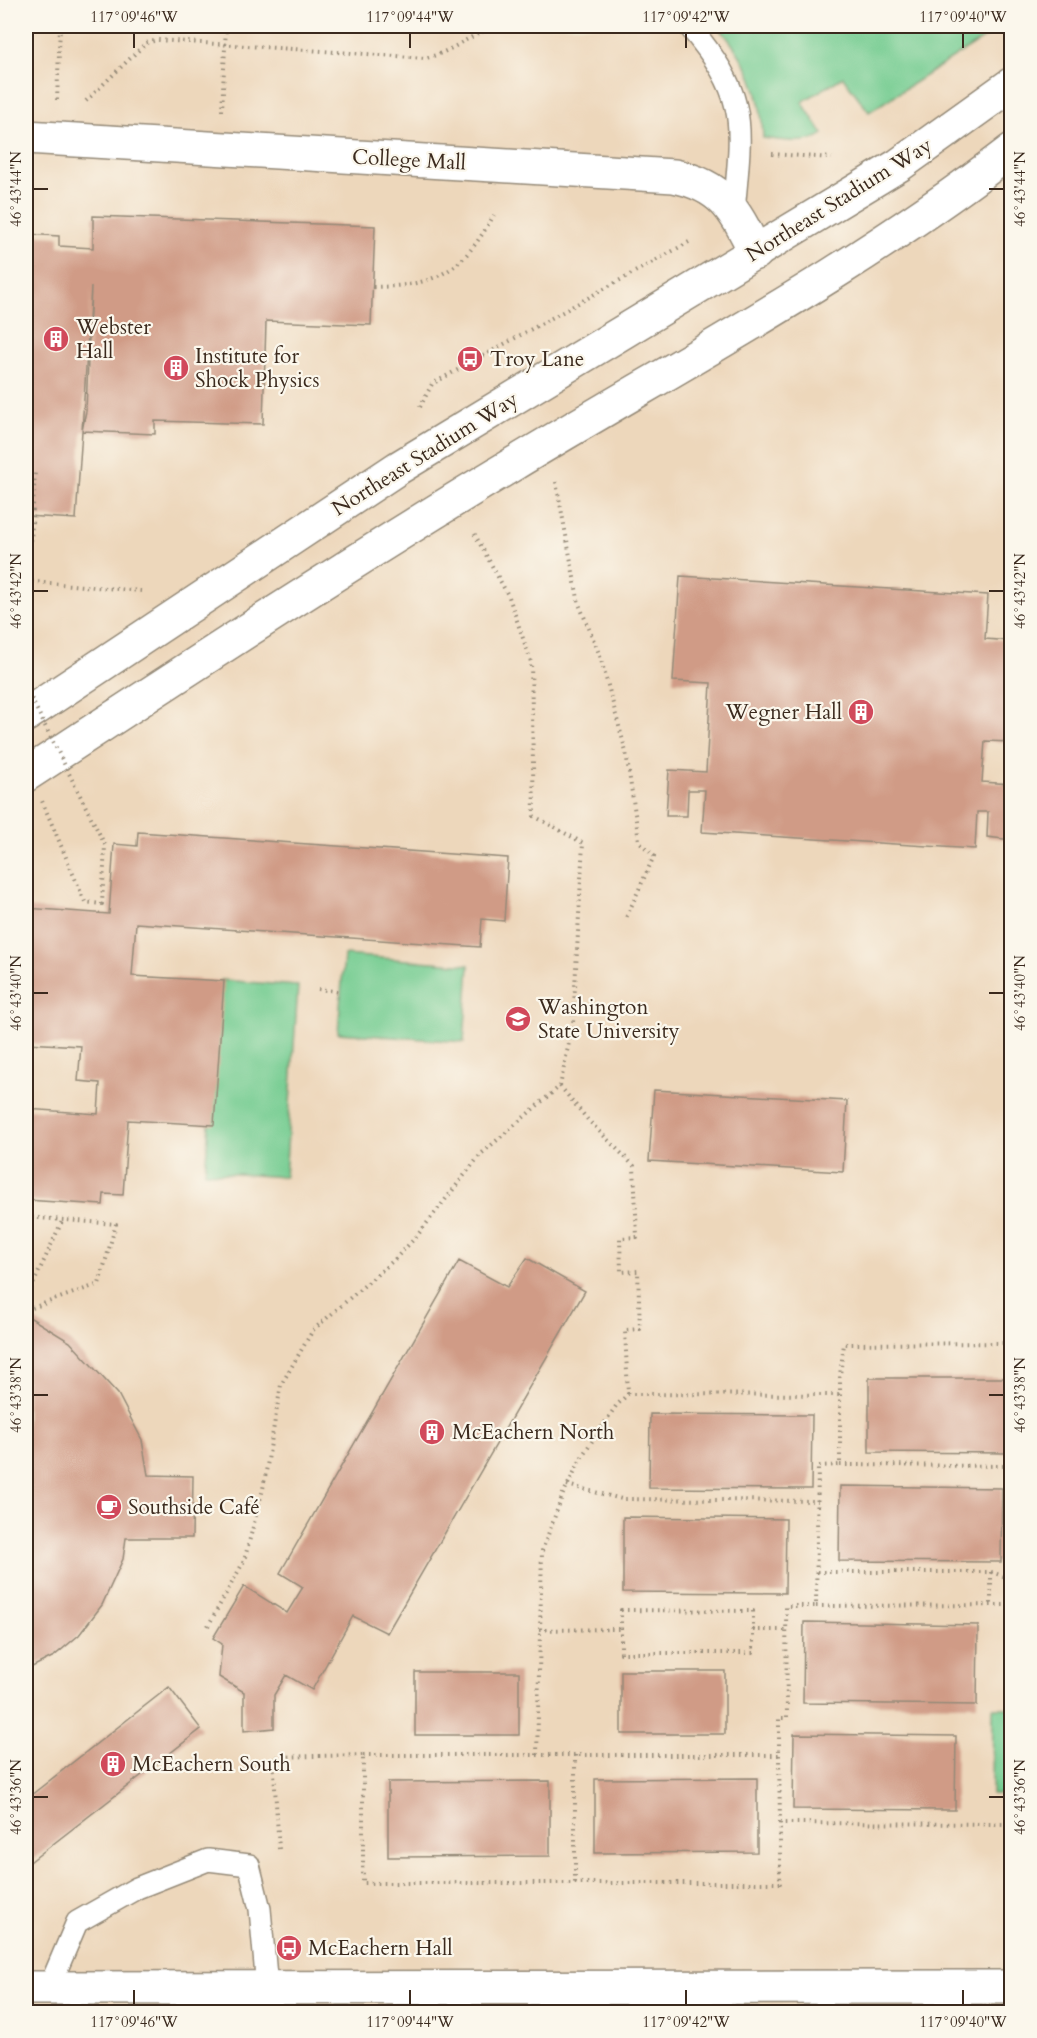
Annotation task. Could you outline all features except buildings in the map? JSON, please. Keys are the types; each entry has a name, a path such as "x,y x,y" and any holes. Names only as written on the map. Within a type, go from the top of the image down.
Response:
{"main road":[{"name":"Northeast Stadium Way","path":"26,715 398,468 899,165 1011,84"},
{"name":"College Mall","path":"26,137 674,176 697,181 720,194 734,211 756,253"},
{"path":"34,788 428,516 726,339 896,233 1011,150"},
{"path":"33,1994 267,1988 1011,1987"}],"lane":[{"path":"689,26 721,68 733,91 741,135 734,211"},
{"path":"33,1994 77,1922 137,1888 208,1860 249,1865 260,1909 267,1988"}],"path":[{"path":"57,107 60,26"},
{"path":"185,26 226,27 222,115"},
{"path":"78,108 146,43 158,40 426,58 445,54 478,32 496,26"},
{"path":"373,287 406,286 450,270 467,257 494,215"},
{"path":"26,541 31,542 35,470"},
{"path":"556,479 579,604 600,656 626,752 639,841 654,856 626,918"},
{"path":"208,1626 244,1561 263,1489 281,1385 313,1330 394,1260 416,1237 481,1154 560,1086 573,1023 583,843 534,816 531,662 509,597 472,529"},
{"path":"26,581 147,591"},
{"path":"26,688 105,845 102,904 85,902 34,788"},
{"path":"318,989 341,992"},
{"path":"560,1086 588,1120 634,1166 637,1238 620,1238 621,1272 638,1271 640,1329 625,1330 628,1394"},
{"path":"26,1217 116,1224 99,1284 26,1310"},
{"path":"26,1300 63,1219"},
{"path":"840,1465 840,1395 844,1344 1011,1343"},
{"path":"537,1755 542,1551 567,1485 584,1453 616,1406 628,1394 840,1395"},
{"path":"816,1606 818,1466 1011,1466"},
{"path":"567,1485 622,1499 818,1501"},
{"path":"817,1572 990,1572 1011,1579"},
{"path":"990,1572 990,1606"},
{"path":"363,1755 363,1883 780,1883 779,1718 787,1718 786,1606 1011,1605"},
{"path":"621,1610 753,1611 753,1630 753,1653 621,1653 621,1610"},
{"path":"539,1630 621,1629"},
{"path":"753,1630 787,1630"},
{"path":"575,1755 575,1883"},
{"path":"273,1757 779,1755"},
{"path":"780,1823 1011,1824"}],"shaded area":[{"name":"Washington State University","path":"26,26 1011,26 1011,2012 26,2012"}],"green space":[{"path":"718,26 1003,26 869,112 843,77 802,102 823,134 810,140 794,141 763,138 760,105 751,78 738,52"},
{"path":"344,955 469,965 464,1042 338,1033"},
{"path":"221,980 298,986 285,1177 205,1172"},
{"path":"993,1708 1011,1708 1011,1795 992,1794"}],"place":[{"name":"Webster Hall","path":"56,339"},
{"name":"Troy Lane","path":"470,359"},
{"name":"Institute for Shock Physics","path":"176,368"},
{"name":"Wegner Hall","path":"861,712"},
{"name":"Washington State University","path":"518,1019"},
{"name":"McEachern North","path":"432,1432"},
{"name":"Southside Café","path":"109,1507"},
{"name":"McEachern South","path":"113,1764"},
{"name":"McEachern Hall","path":"289,1948"}]}
